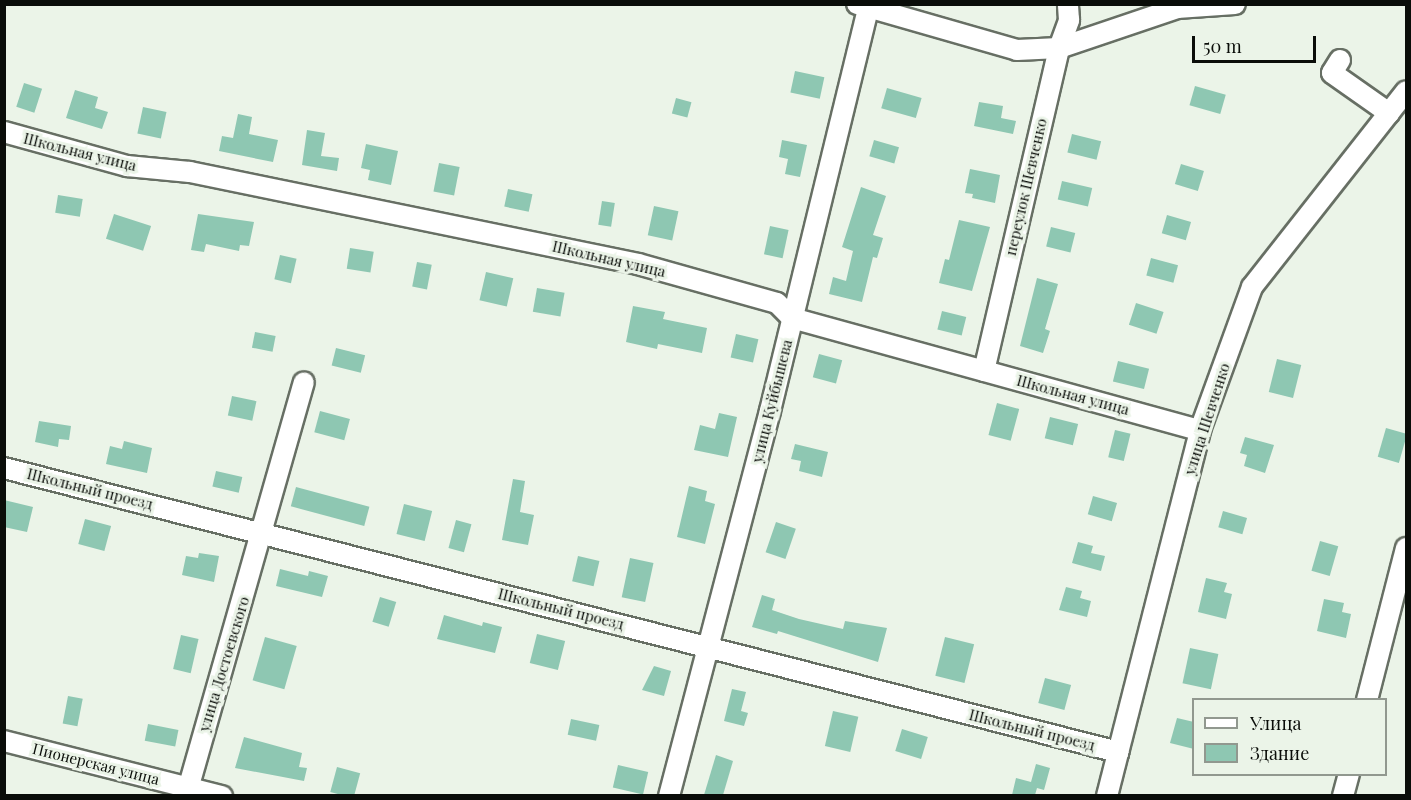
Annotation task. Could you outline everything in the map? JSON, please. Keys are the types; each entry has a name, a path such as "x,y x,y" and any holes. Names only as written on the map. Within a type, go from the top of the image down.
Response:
{"street":[{"name":"переулок Шевченко","path":"984,371 1059,48 1069,20 1068,4"},
{"path":"864,6 1017,50 1059,48 1177,8 1235,4"},
{"name":"улица Куйбышева","path":"669,795 792,318 864,6"},
{"path":"1340,60 1332,73 1389,113"},
{"name":"улица Шевченко","path":"1107,795 1200,430 1252,287 1407,91"},
{"name":"Школьная улица","path":"4,132 127,166 190,172 638,264 777,303 792,318 1200,430"},
{"name":"улица Достоевского","path":"187,791 263,532 304,382"},
{"name":"Школьный проезд","path":"4,468 263,532 1118,752"},
{"path":"1367,698 1407,548"},
{"name":"Пионерская улица","path":"4,741 187,791 222,795"},
{"path":"1343,795 1348,776"}],"building":[{"path":"795,71 824,77 820,99 790,93"},
{"path":"24,83 42,89 34,113 16,107"},
{"path":"1195,86 1226,95 1220,114 1189,105"},
{"path":"887,88 922,98 916,118 881,108"},
{"path":"75,90 98,97 95,108 108,112 102,129 66,118"},
{"path":"676,98 691,102 687,118 672,113"},
{"path":"979,102 1003,106 1001,118 1016,121 1013,134 974,126"},
{"path":"143,107 166,112 161,138 137,133"},
{"path":"238,114 252,117 249,134 278,140 273,162 219,151 222,136 233,138"},
{"path":"307,130 325,133 321,156 339,158 337,171 302,165"},
{"path":"1072,134 1101,141 1097,160 1067,152"},
{"path":"782,140 807,145 800,177 785,174 788,159 779,157"},
{"path":"874,140 899,147 894,164 869,156"},
{"path":"366,144 398,151 391,185 368,180 370,170 361,168"},
{"path":"439,163 460,167 454,195 433,191"},
{"path":"1181,164 1204,171 1198,191 1175,184"},
{"path":"970,169 1000,175 995,203 972,198 973,194 965,193"},
{"path":"1062,181 1092,188 1088,206 1058,200"},
{"path":"861,187 886,196 873,235 883,238 877,258 873,257 862,302 829,294 833,277 846,281 853,251 842,247"},
{"path":"508,189 532,194 529,212 504,207"},
{"path":"58,195 83,199 80,217 55,213"},
{"path":"602,201 615,203 611,227 598,225"},
{"path":"654,206 678,211 672,241 648,235"},
{"path":"114,214 151,226 143,251 106,239"},
{"path":"198,214 254,222 249,246 240,245 239,251 206,244 204,252 191,250"},
{"path":"1167,215 1191,222 1186,240 1162,233"},
{"path":"959,220 990,227 972,291 939,283 945,259 949,260"},
{"path":"770,226 789,230 783,258 764,254"},
{"path":"1051,227 1075,233 1070,252 1046,246"},
{"path":"350,248 374,252 370,272 347,269"},
{"path":"280,255 297,259 291,283 274,279"},
{"path":"1151,258 1178,265 1173,283 1146,275"},
{"path":"417,262 432,265 427,289 412,287"},
{"path":"486,272 513,278 507,307 479,300"},
{"path":"1037,278 1058,284 1045,329 1050,331 1043,353 1020,346"},
{"path":"537,288 565,293 560,316 533,312"},
{"path":"1136,303 1164,312 1156,334 1129,325"},
{"path":"633,306 665,312 663,319 707,328 702,353 658,344 657,349 626,342"},
{"path":"942,311 966,317 962,335 937,329"},
{"path":"255,332 276,336 273,352 252,348"},
{"path":"736,334 758,339 753,363 731,357"},
{"path":"336,348 365,355 361,373 332,365"},
{"path":"819,354 842,360 836,383 813,377"},
{"path":"1277,359 1301,365 1293,398 1269,392"},
{"path":"1118,361 1149,369 1144,389 1113,381"},
{"path":"232,396 256,401 252,421 228,416"},
{"path":"997,403 1019,409 1011,441 988,435"},
{"path":"320,411 350,419 344,440 314,432"},
{"path":"719,413 737,417 728,457 694,450 700,425 715,429"},
{"path":"1050,417 1078,424 1073,445 1045,438"},
{"path":"39,421 71,426 69,440 59,439 58,447 35,442"},
{"path":"1386,428 1406,434 1399,463 1378,457"},
{"path":"1115,430 1131,434 1124,461 1108,457"},
{"path":"1245,437 1274,445 1265,473 1244,466 1247,455 1240,453"},
{"path":"124,441 152,448 147,473 106,464 110,446 122,449"},
{"path":"795,444 828,452 822,477 799,471 801,461 791,459"},
{"path":"216,471 242,477 239,493 212,487"},
{"path":"513,479 525,481 520,512 534,515 528,545 502,540"},
{"path":"689,486 707,491 705,501 715,504 705,544 677,537"},
{"path":"296,487 369,507 364,526 291,506"},
{"path":"1093,496 1117,503 1112,521 1088,514"},
{"path":"4,500 33,507 27,532 4,527"},
{"path":"404,504 432,511 425,541 397,534"},
{"path":"1223,511 1247,518 1242,534 1218,527"},
{"path":"85,519 111,526 104,551 78,544"},
{"path":"456,520 471,524 464,552 448,548"},
{"path":"776,522 796,529 785,559 766,552"},
{"path":"1320,541 1338,546 1330,576 1311,571"},
{"path":"1078,542 1093,546 1091,553 1105,556 1101,571 1072,563"},
{"path":"199,553 219,556 214,582 182,575 186,556 198,558"},
{"path":"578,556 599,561 594,586 572,581"},
{"path":"630,558 653,563 645,602 622,597"},
{"path":"280,569 308,576 309,571 328,576 322,597 276,586"},
{"path":"1206,578 1227,583 1224,592 1232,594 1226,619 1198,612"},
{"path":"1066,587 1082,591 1080,598 1091,601 1087,617 1059,610"},
{"path":"762,595 775,599 772,610 799,619 843,629 845,621 887,628 878,662 778,631 777,634 752,627"},
{"path":"380,597 396,602 389,627 372,622"},
{"path":"1324,599 1344,603 1342,612 1351,614 1346,638 1317,631"},
{"path":"444,615 482,626 483,622 502,627 495,653 437,639"},
{"path":"537,634 565,641 558,670 530,663"},
{"path":"181,635 199,639 191,673 173,669"},
{"path":"265,637 297,646 284,689 253,680"},
{"path":"945,637 974,644 964,683 935,676"},
{"path":"1190,648 1218,654 1211,689 1183,683"},
{"path":"654,666 671,671 664,696 642,690"},
{"path":"1045,678 1071,685 1064,710 1038,703"},
{"path":"732,689 746,692 741,711 748,713 744,726 724,721"},
{"path":"68,696 83,699 77,726 63,723"},
{"path":"833,711 858,717 850,752 825,746"},
{"path":"1177,718 1192,722 1192,748 1170,743"},
{"path":"571,719 599,725 596,741 568,735"},
{"path":"148,724 178,730 175,747 145,741"},
{"path":"902,729 928,737 921,759 895,751"},
{"path":"244,737 302,753 299,767 307,768 304,781 235,768"},
{"path":"716,755 733,761 723,795 704,795"},
{"path":"1036,764 1050,768 1044,790 1037,788 1035,795 1012,795 1016,778 1031,782"},
{"path":"618,765 648,772 643,794 613,787"},
{"path":"337,767 360,773 354,796 330,792"}]}
